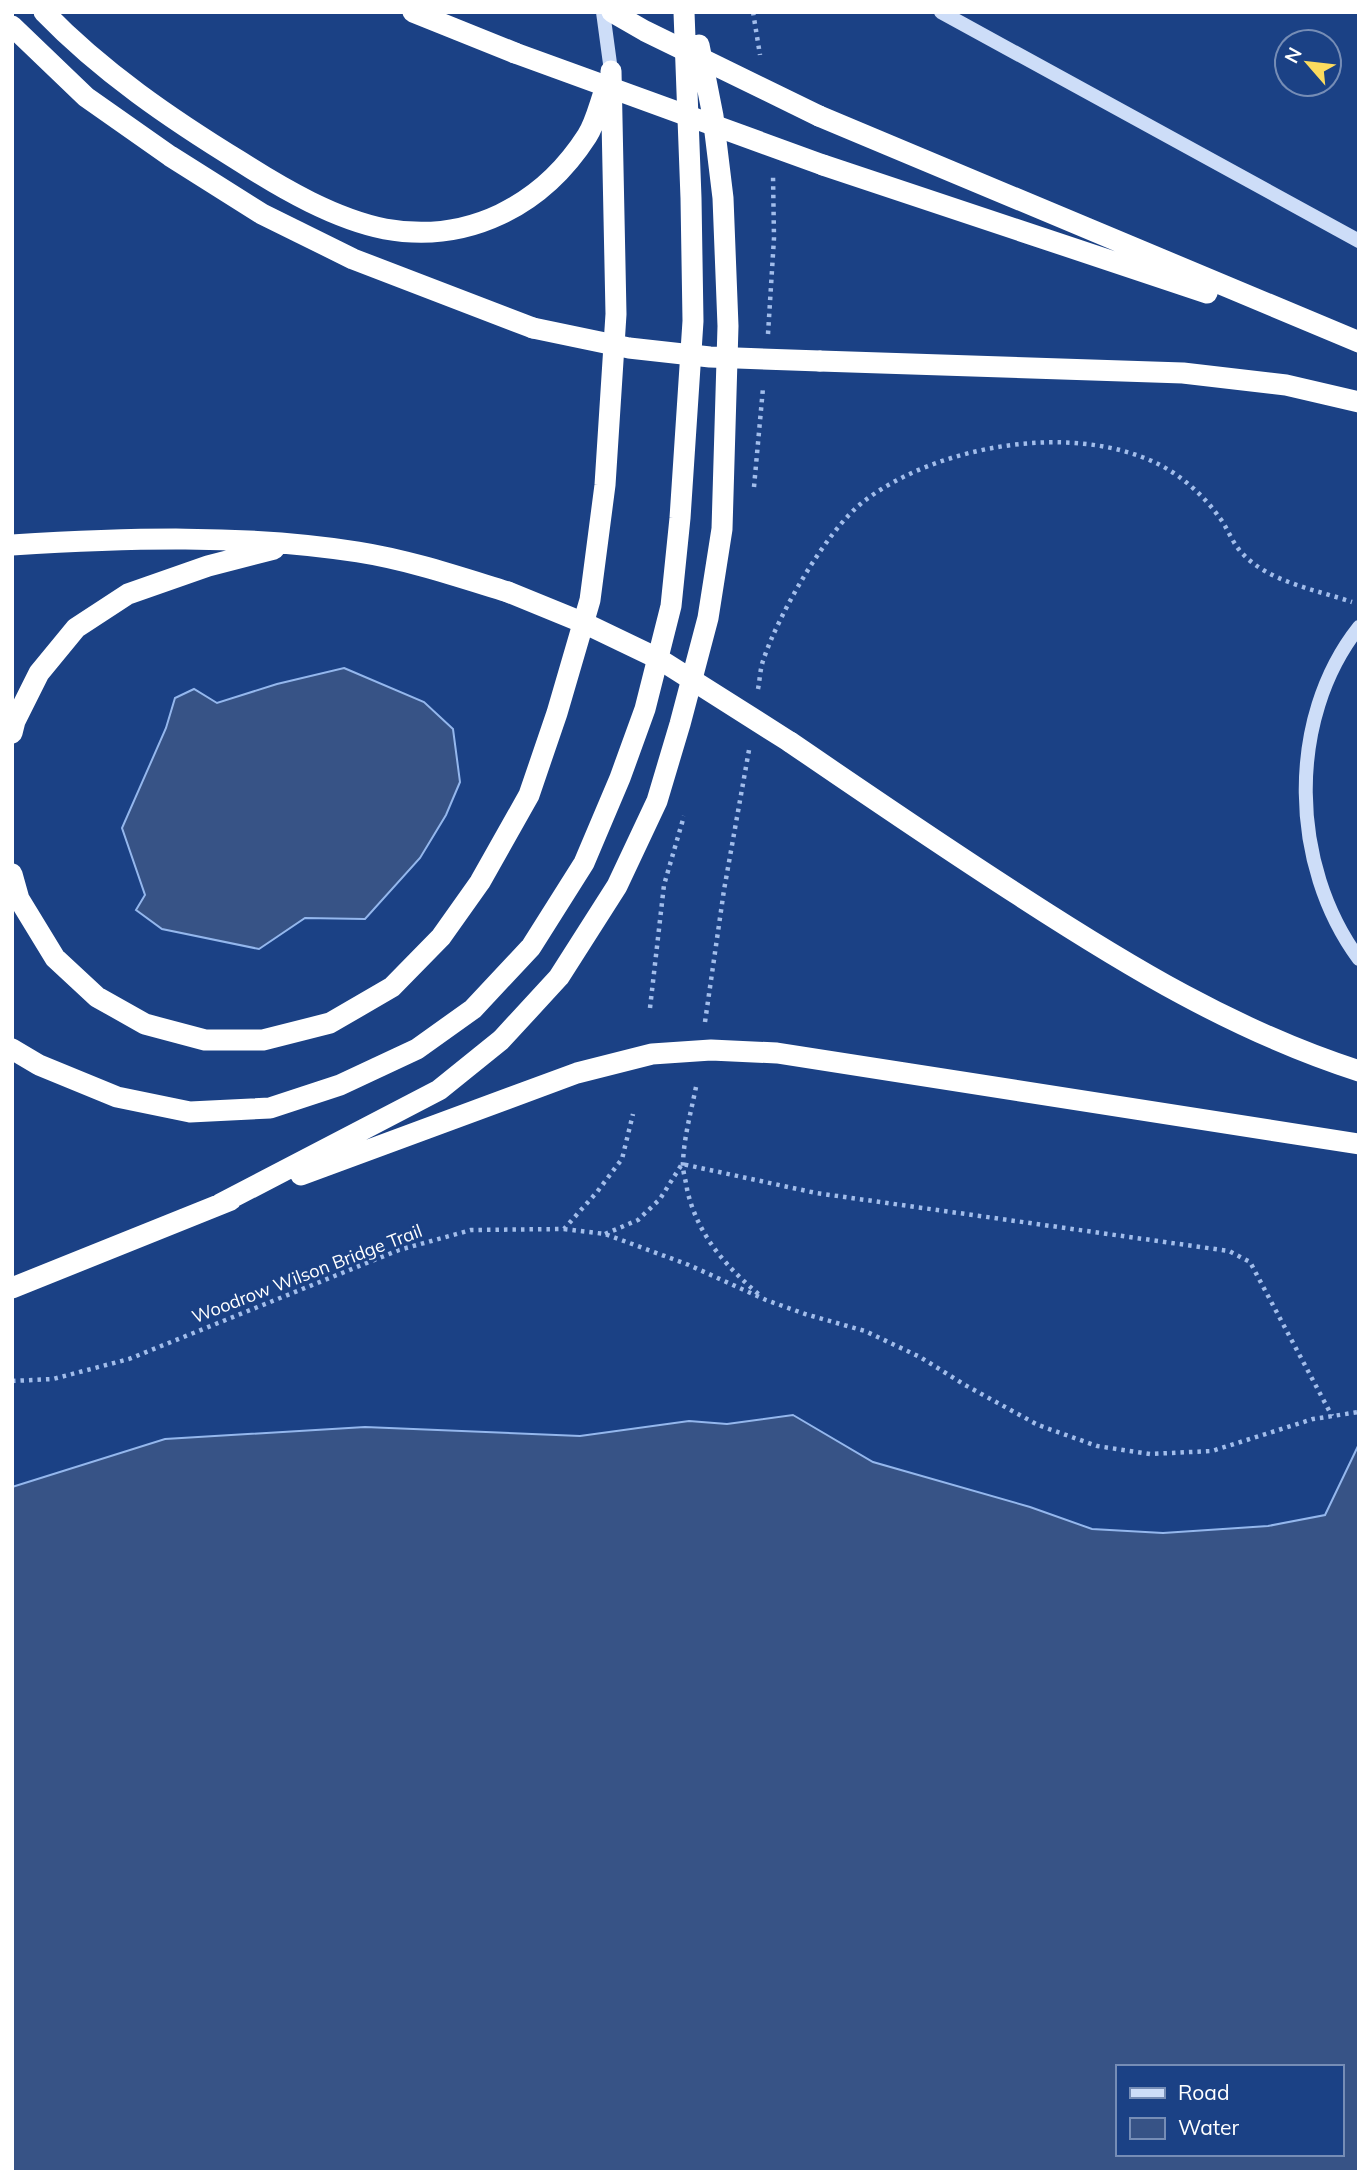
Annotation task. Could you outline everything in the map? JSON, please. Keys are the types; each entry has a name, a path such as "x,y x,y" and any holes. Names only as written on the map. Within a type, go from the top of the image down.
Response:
{"highway":[{"path":"44,12 108,71 183,127 277,185 336,213 384,229 428,232 474,226 524,203 560,172 589,134 611,71"},
{"path":"413,12 515,53 823,165 1359,343"},
{"path":"612,12 645,31 819,116 1359,343"},
{"path":"12,1049 39,1065 117,1097 190,1112 271,1108 340,1085 417,1049 473,1009 531,947 584,863 620,778 645,709 671,606 680,518 692,321 691,198 684,12"},
{"path":"220,1204 439,1090 501,1040 559,978 617,886 657,801 708,618 722,529 729,326 723,198 713,117 693,12"},
{"path":"12,26 86,97 170,156 262,214 353,259 533,328 629,348 710,357 1183,373 1286,385 1359,402"},
{"path":"12,874 19,899 55,958 97,997 145,1024 205,1040 263,1040 330,1023 392,987 441,937 480,882 529,794 558,713 590,600 605,485 616,314 611,71"},
{"path":"12,545 87,540 211,539 293,544 359,552 429,568 508,592 584,623 659,659 790,742 929,837 1117,959 1226,1018 1314,1057 1359,1071"},
{"path":"12,733 15,721 39,673 76,628 128,594 208,566 293,544"},
{"path":"12,1288 220,1204 577,1073 652,1054 711,1050 776,1053 1359,1144"}],"main road":[{"path":"603,12 611,71"},
{"path":"942,12 1359,241"},
{"path":"1359,627 1348,641 1324,688 1308,743 1306,820 1322,891 1349,946 1359,960"}],"path":[{"path":"757,698 763,660 804,575 831,537 860,504 891,482 929,466 980,450 1025,443 1097,444 1160,465 1191,487 1219,516 1241,552 1261,568 1289,581 1359,605"},
{"path":"705,1022 724,890 751,737"},
{"path":"605,1234 638,1220 660,1199 682,1164 696,1087"},
{"path":"564,1229 622,1159 633,1114"},
{"path":"682,1164 701,1230 737,1276 766,1300"},
{"path":"682,1164 816,1193 1230,1251 1250,1262 1332,1416"},
{"name":"Woodrow Wilson Bridge Trail","path":"12,1381 53,1379 129,1359 399,1250 471,1230 564,1229 605,1234 688,1265 766,1300 866,1331 920,1357 1038,1425 1097,1447 1150,1454 1212,1451 1313,1419 1359,1412"}],"water":[{"path":"344,668 424,702 453,729 460,782 446,815 420,858 365,919 305,918 259,949 162,929 136,910 145,895 122,828 166,728 175,698 194,689 217,703 277,684"},
{"path":"793,1415 873,1462 1030,1507 1092,1529 1163,1533 1268,1526 1325,1515 1359,1444 1359,2172 12,2172 12,1487 165,1439 365,1427 580,1436 689,1421 727,1424"}]}
